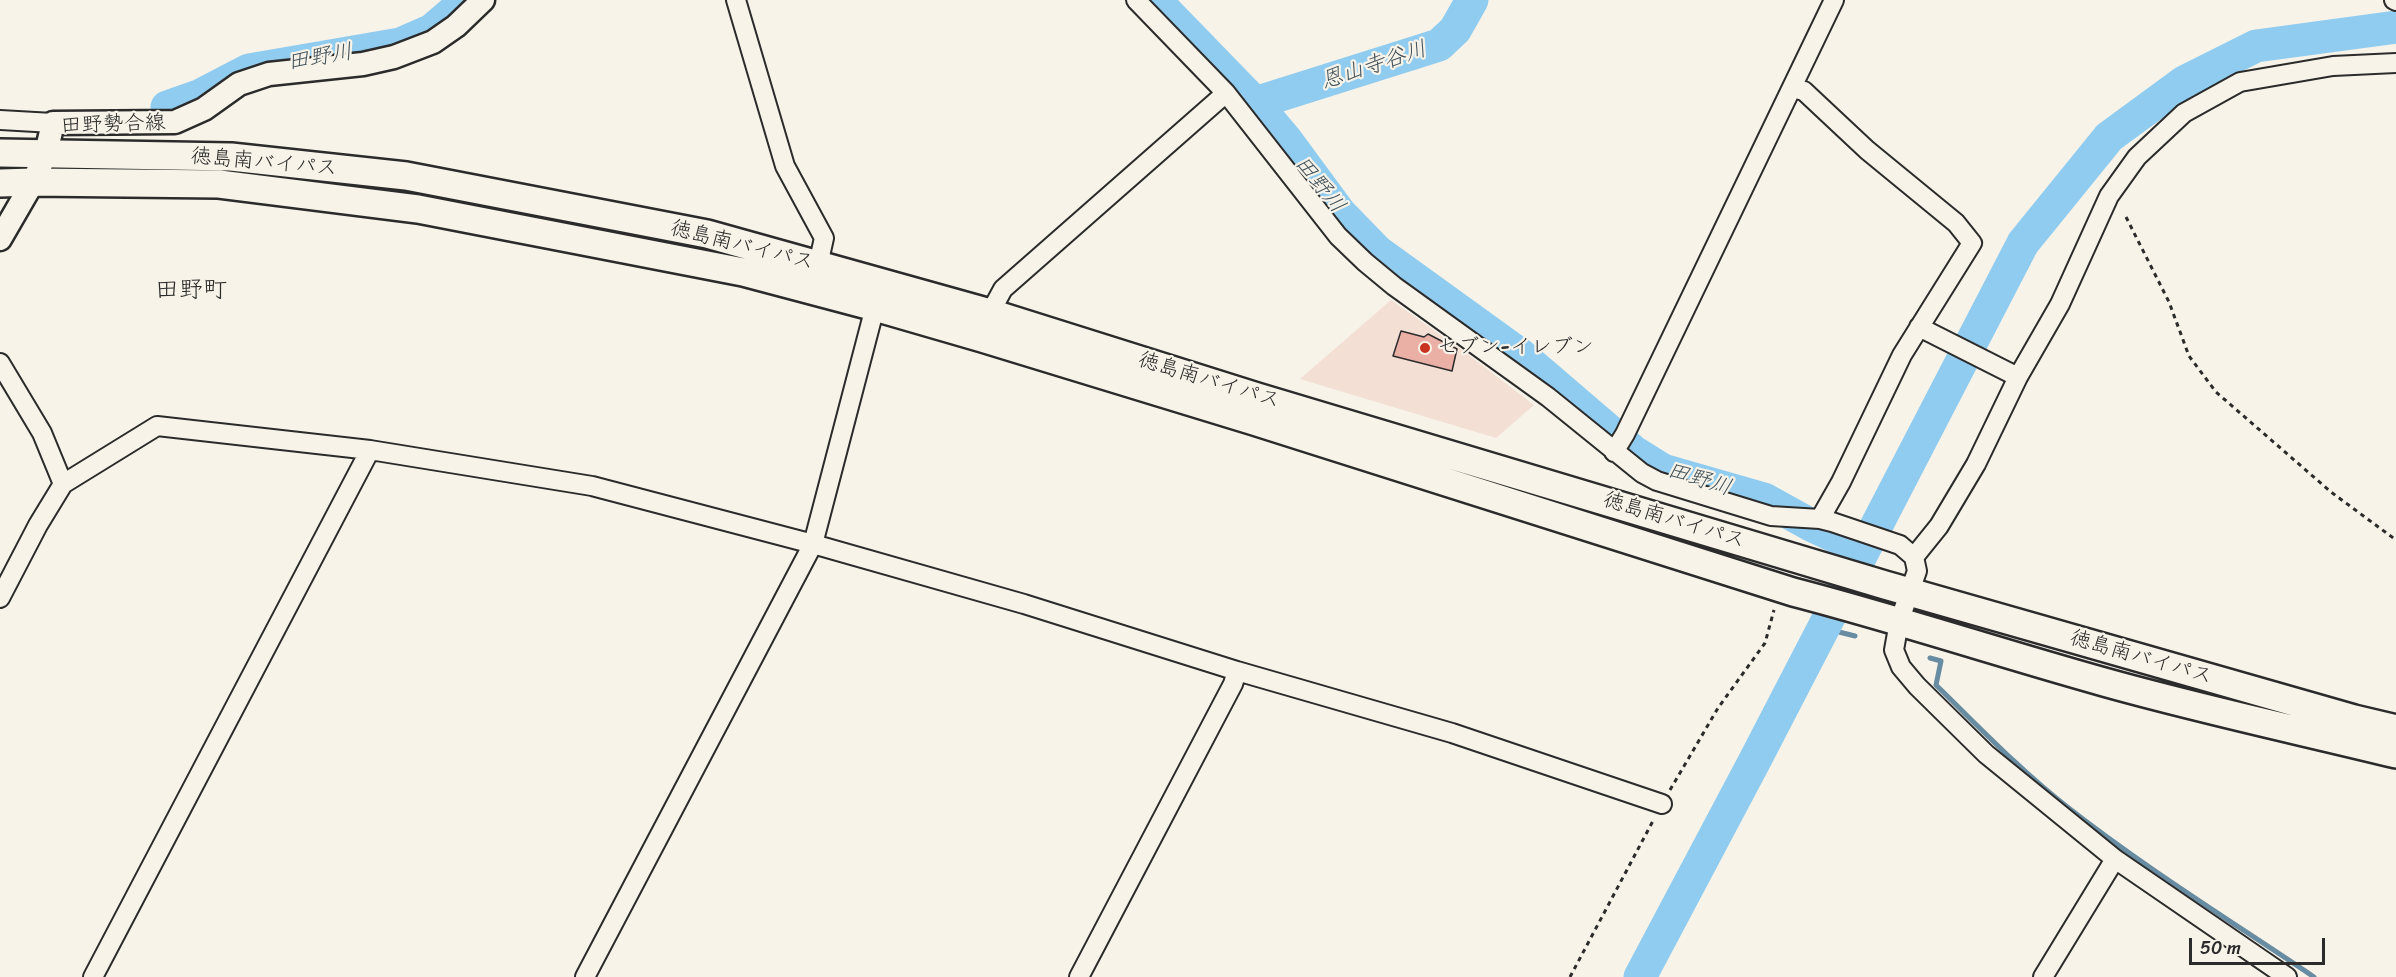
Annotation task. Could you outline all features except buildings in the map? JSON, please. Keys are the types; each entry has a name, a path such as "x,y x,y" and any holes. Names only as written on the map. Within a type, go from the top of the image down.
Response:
{"highway":[{"name":"徳島南バイパス","path":"0,153 231,157 406,176 707,234 990,313 1257,397 1897,588 2396,729"},
{"name":"徳島南バイパス","path":"0,183 219,184 418,209 743,272 876,307 1265,425 1788,590 2104,682 2216,712 2396,754"}],"main road":[{"name":"田野勢合線","path":"0,239 33,182 46,153 53,123 175,122 204,109 239,84 269,74 363,64 393,57 423,45 456,26 483,0"}],"street":[{"path":"736,0 785,166 824,238 818,265"},
{"path":"1136,0 1226,93 1338,236 1365,262 1394,286 1548,397 1619,444 1642,473 1657,481 1772,516 1826,520 1900,544 1914,557 1917,571 1897,588 1887,618 1900,667 1986,754 2115,859 2287,977"},
{"path":"1619,444 1834,0"},
{"path":"1914,557 1939,526 1976,464 2012,374 2060,304 2109,196 2138,157 2184,113 2240,82 2333,66 2396,63"},
{"path":"1793,88 1804,91 1867,150 1956,223 1972,243 1926,330 1902,355 1840,482 1826,520"},
{"path":"990,313 1003,289 1226,93"},
{"path":"0,120 53,123"},
{"path":"585,977 813,544 876,307"},
{"path":"1926,330 2012,374"},
{"path":"0,363 42,433 63,484"},
{"path":"0,598 38,525 63,484 157,426 370,450 592,486 813,544 1024,604 1238,671 1452,733 1662,804"},
{"path":"93,977 370,450"},
{"path":"1079,977 1238,671"},
{"path":"2043,977 2115,859"}],"path":[{"path":"2126,217 2169,302 2189,356 2216,392 2331,492 2396,540"},
{"path":"1570,977 1623,873 1718,708 1765,643 1788,590"}],"shaded area":[{"path":"1391,300 1534,405 1496,438 1300,379"}],"waterway":[{"name":"田野川","path":"167,107 201,95 249,70 400,44 432,30 467,0"},
{"name":"田野川","path":"1155,0 1255,103 1287,141 1340,213 1378,252 1522,356 1634,452 1663,470 1764,499 1811,525 1864,550"},
{"name":"恩山寺谷川","path":"1255,103 1439,45 1455,30 1472,0"},
{"path":"1640,977 2023,243 2109,137 2184,82 2256,46 2396,27"},
{"path":"1823,628 1855,636"},
{"path":"1930,658 1941,661 1936,685 2032,778 2096,829 2157,873 2314,977"}],"place":[{"name":"セブン-イレブン","path":"1425,348"}],"district":[{"name":"田野町","path":"191,291"}]}
